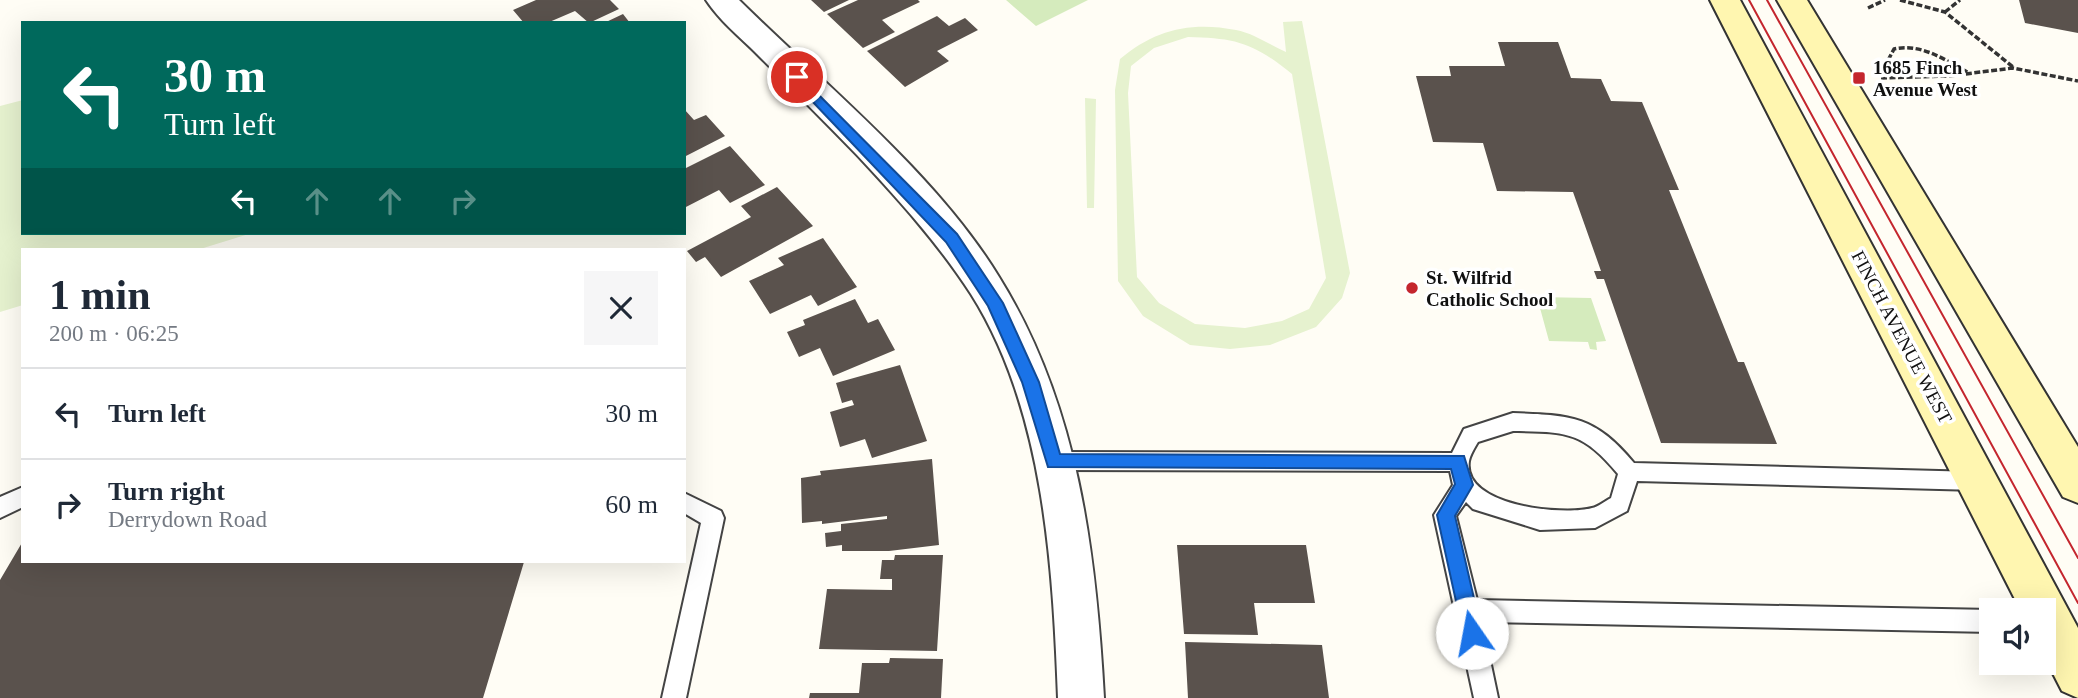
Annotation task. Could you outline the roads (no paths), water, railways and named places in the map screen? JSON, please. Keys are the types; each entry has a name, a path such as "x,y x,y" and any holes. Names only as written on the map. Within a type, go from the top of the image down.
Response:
{"main road":[{"name":"FINCH AVENUE WEST","path":"1725,0 1978,481 2036,598"},
{"path":"1792,0 2078,484"},
{"name":"FINCH AVENUE WEST","path":"2056,637 2078,675"}],"street":[{"path":"721,0 893,174 951,238 995,303 1030,382 1068,517 1078,605 1081,698"}],"lane":[{"path":"1629,472 1620,504 1595,518 1539,520 1480,502 1464,485 1458,462 1471,435 1513,422 1563,424 1604,442 1629,472 1978,481"},
{"path":"1054,461 1458,462"},
{"path":"1464,485 1446,515 1486,698"},
{"path":"0,508 21,497"},
{"path":"674,698 713,518 686,503"},
{"path":"1468,611 1979,621"}],"tram line":[{"path":"1749,0 2078,603"},
{"path":"1767,0 2078,558"}],"place":[{"name":"1685 Finch Avenue West","path":"1859,78"},
{"name":"St. Wilfrid Catholic School","path":"1412,288"}]}
